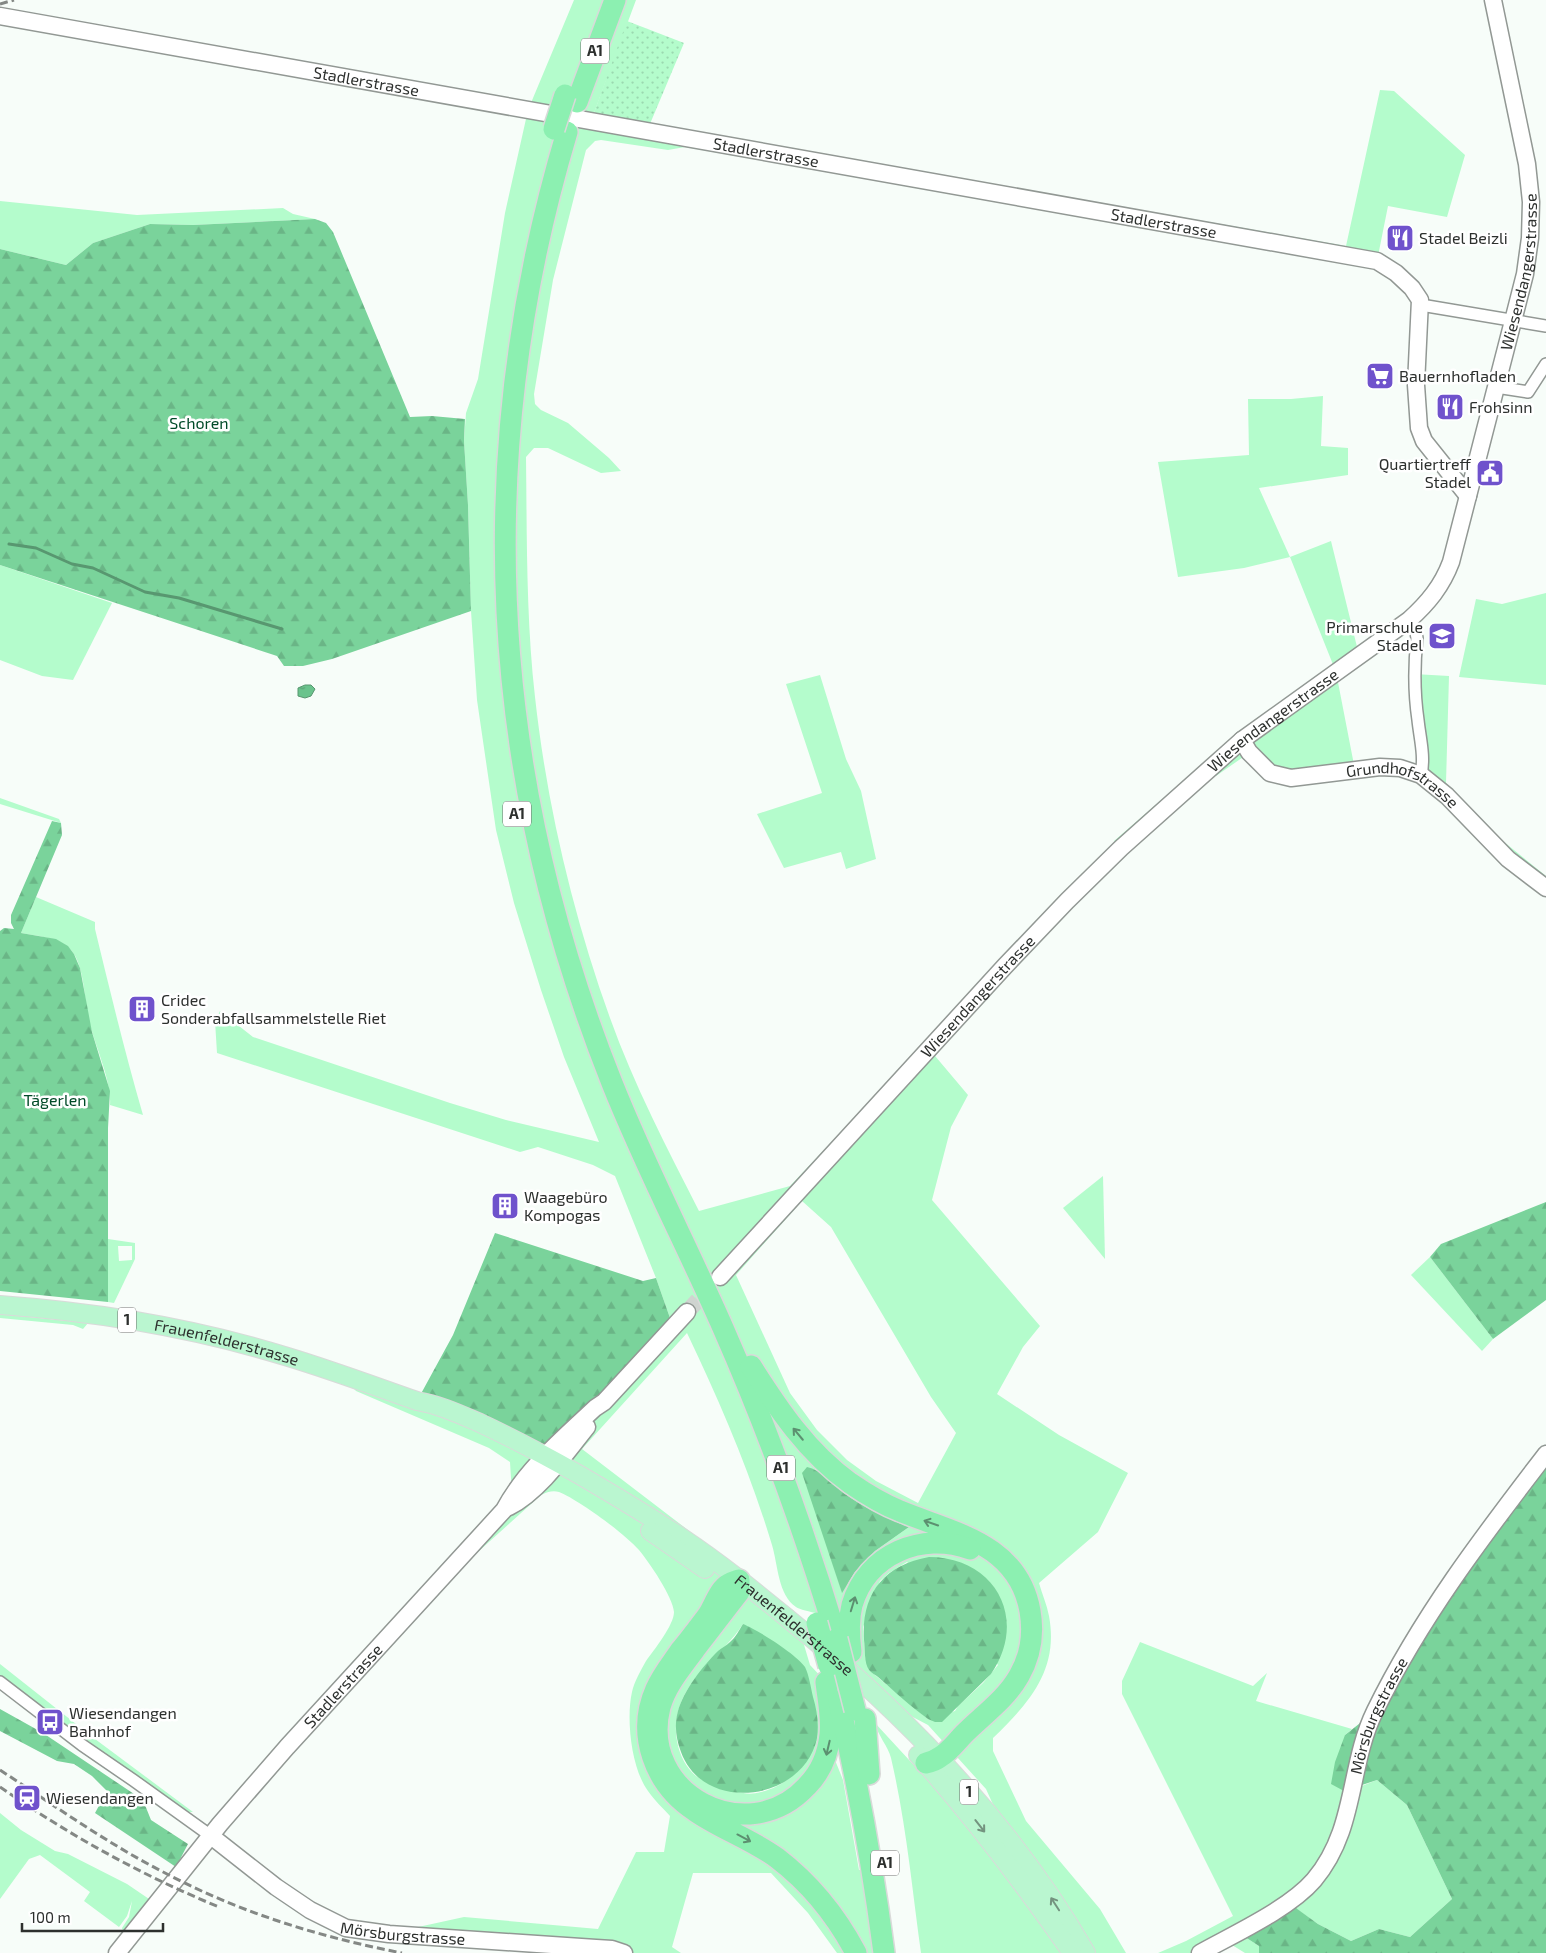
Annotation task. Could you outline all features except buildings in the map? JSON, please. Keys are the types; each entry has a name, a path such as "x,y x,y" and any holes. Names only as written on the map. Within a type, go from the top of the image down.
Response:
{"highway":[{"name":"A1","path":"600,0 571,98 534,200 516,283 501,377 494,453 493,607 500,699 512,784 540,911 579,1034 617,1128 715,1342 742,1406 773,1486 817,1623 831,1687 861,1804 884,1953"},
{"name":"A1","path":"571,98 615,0"},
{"name":"A1","path":"560,130 550,189 522,324 511,410 507,471 505,547 509,649 524,778 552,904 575,983 614,1087 746,1379 785,1479 844,1646 860,1714 886,1867 898,1953"},
{"path":"711,1301 784,1416 805,1443 825,1462 851,1483 883,1503 962,1534 982,1544 1005,1562 1020,1582 1028,1602 1032,1620 1030,1646 1024,1667 1007,1693 951,1749 931,1757"},
{"path":"844,1646 849,1631 850,1614 856,1593 873,1569 894,1552 913,1545 926,1543 956,1545 984,1557 1004,1576 1017,1600 1021,1616 1021,1637 1016,1659 1007,1677 931,1757"},
{"path":"735,1585 666,1690 662,1701 658,1722 659,1744 666,1767 679,1785 690,1796 707,1806 734,1814 767,1811 781,1806 794,1798 814,1778 826,1756 830,1726 831,1687"},
{"path":"735,1585 709,1613 664,1674 656,1688 651,1702 648,1723 649,1745 654,1764 665,1782 684,1803 700,1815 762,1848 799,1877 836,1918 856,1953"}],"main road":[{"name":"Frauenfelderstrasse","path":"0,1305 86,1314 181,1330 287,1356 417,1401 433,1414 548,1463 685,1540 735,1585 834,1656 876,1694 931,1757 995,1823 1044,1888 1086,1953"},
{"name":"Frauenfelderstrasse","path":"931,1757 970,1814 1026,1885 1072,1953"}],"street":[{"name":"Wiesendangerstrasse","path":"720,1277 1067,901 1121,848 1242,740 1408,620 1431,598 1446,575 1514,321 1528,250 1530,202 1527,164 1493,0"},
{"name":"Stadlerstrasse","path":"0,16 1356,256 1377,261 1396,272 1418,296 1421,305"},
{"path":"1468,496 1424,441 1419,428 1416,385 1421,305 1546,326"},
{"path":"1496,387 1528,392 1546,364"},
{"path":"1408,620 1417,638 1414,674 1417,719 1424,762 1421,775"},
{"name":"Grundhofstrasse","path":"1242,740 1249,752 1270,774 1291,778 1380,766 1400,768 1421,775 1447,796 1508,859 1546,888"},
{"path":"548,1463 598,1413 604,1402 687,1312"},
{"name":"Mörsburgstrasse","path":"1200,1953 1288,1903 1313,1880 1325,1864 1347,1817 1360,1753 1374,1712 1439,1599 1472,1550 1546,1454"},
{"name":"Stadlerstrasse","path":"117,1953 211,1836 339,1689 504,1510 512,1494 548,1463"},
{"path":"0,1682 82,1745 211,1836"},
{"name":"Mörsburgstrasse","path":"211,1836 276,1887 310,1910 346,1928 389,1934 612,1949 624,1953"}],"shaded area":[{"path":"574,0 636,0 591,121 946,176 1346,246 1380,90 1394,91 1465,155 1447,217 1388,206 1377,261 1147,228 685,147 668,150 601,140 595,141 586,150 553,280 534,394 535,404 541,410 568,423 609,458 621,471 601,473 548,448 534,448 526,457 530,637 540,738 554,819 573,900 610,1018 640,1092 699,1211 790,1186 909,1060 930,1050 968,1095 951,1127 932,1200 1040,1326 1023,1347 997,1394 1059,1435 1128,1473 1098,1532 1039,1583 1049,1616 1050,1653 1038,1684 1029,1698 993,1738 993,1751 1026,1821 1100,1909 1126,1953 1092,1953 1000,1820 986,1789 928,1725 907,1714 852,1662 845,1618 805,1611 796,1607 785,1595 772,1545 744,1464 723,1411 687,1333 582,1449 794,1611 810,1665 826,1682 835,1760 843,1780 859,1870 862,1870 874,1953 837,1953 808,1913 771,1873 693,1873 672,1947 681,1953 624,1953 409,1929 464,1917 598,1929 636,1852 664,1852 670,1816 650,1794 642,1781 631,1743 630,1703 634,1684 646,1661 671,1624 674,1612 670,1598 643,1555 623,1535 601,1518 568,1496 554,1491 541,1495 469,1560 512,1495 510,1462 489,1448 356,1391 340,1374 417,1401 676,1324 670,1318 615,1176 593,1165 538,1147 520,1152 217,1053 215,1021 220,1011 253,1037 506,1120 599,1142 564,1057 514,903 496,830 477,700 471,611 464,441 466,413 478,379 505,213 528,110","holes":["802,1201 831,1227 931,1397 956,1433 918,1503 876,1481 847,1460 817,1430 790,1393 736,1275","815,1469 854,1500 883,1517 909,1527 875,1551 855,1572 842,1592 810,1494","907,1562 998,1665 955,1711 928,1719 869,1670 865,1656 863,1627 880,1581","743,1624 803,1766 779,1785 756,1793 738,1792 699,1778 686,1765 677,1739 676,1721 678,1712 689,1687"]},
{"path":"627,21 684,43 647,131 591,121"},
{"path":"0,201 137,215 283,208 293,214 315,219 193,225 150,224 93,243 66,265 0,249"},
{"path":"1323,396 1321,446 1348,448 1348,475 1259,488 1290,557 1244,568 1178,577 1158,462 1249,455 1248,399 1291,399"},
{"path":"1331,541 1359,655 1336,672 1290,557"},
{"path":"0,565 112,603 73,680 42,676 0,660"},
{"path":"1546,593 1546,685 1459,677 1476,599 1502,604"},
{"path":"1336,672 1355,770 1291,778 1249,753 1216,776 1210,770 1121,848 1114,841 1236,735"},
{"path":"1414,674 1449,676 1446,783 1498,837 1546,876 1546,888 1421,775"},
{"path":"820,675 846,759 861,791 876,859 846,869 841,852 784,868 757,814 822,793 786,684"},
{"path":"0,798 59,819 61,823 0,804"},
{"path":"36,897 95,922 95,929 112,999 143,1115 110,1105 108,1084 90,1026 80,969 73,953 68,947 58,941 21,933"},
{"path":"1103,1176 1105,1259 1063,1208"},
{"path":"108,1239 135,1243 135,1259 114,1303 108,1302","holes":["118,1246 132,1246 132,1260 119,1261"]},
{"path":"1430,1257 1493,1339 1482,1351 1411,1275"},
{"path":"0,1314 88,1323 83,1329 73,1325 0,1318"},
{"path":"1140,1642 1253,1686 1267,1673 1256,1701 1352,1729 1345,1735 1354,1789 1377,1780 1407,1805 1452,1899 1410,1937 1379,1929 1351,1941 1318,1924 1288,1903 1245,1937 1259,1946 1259,1953 1245,1953 1224,1940 1200,1953 1158,1953 1186,1941 1233,1916 1122,1694 1122,1681"},
{"path":"0,1664 95,1739 193,1812 187,1812 0,1682"},
{"path":"875,1723 958,1813 1004,1872 1062,1953 921,1953 905,1831 896,1782 890,1754"},
{"path":"0,1813 21,1830 55,1851 68,1854 127,1884 152,1901 126,1942 122,1928 129,1917 132,1901 127,1916 119,1927 84,1901 90,1892 40,1855 29,1859 0,1899"}],"green space":[{"name":"Schoren","path":"315,219 326,223 333,232 410,417 432,416 465,419 464,441 471,611 332,659 303,666 284,666 277,656 0,565 0,249 66,265 93,243 150,224 193,225"},
{"name":"Tägerlen","path":"52,821 61,823 62,835 21,933 56,939 68,946 74,954 80,968 92,1032 110,1091 108,1128 108,1302 0,1291 0,931 4,928 14,929 11,923 11,915"},
{"path":"1546,1202 1546,1300 1493,1339 1430,1257 1441,1244"},
{"path":"495,1233 643,1281 656,1278 670,1318 676,1324 545,1456 417,1401 453,1335"},
{"path":"1546,1454 1546,1953 1259,1953 1259,1946 1245,1937 1289,1903 1318,1924 1351,1941 1379,1929 1410,1937 1452,1899 1407,1805 1377,1780 1344,1791 1331,1784 1335,1762 1345,1735 1374,1712"},
{"path":"807,1467 822,1474 844,1493 860,1503 909,1527 875,1551 855,1572 842,1593 802,1473"},
{"path":"929,1557 952,1560 972,1568 988,1580 999,1595 1005,1613 1007,1633 1002,1653 991,1674 942,1722 928,1719 871,1672 867,1667 865,1656 864,1624 866,1609 878,1585 887,1575 899,1567"},
{"path":"743,1624 776,1643 805,1667 816,1707 818,1722 817,1738 808,1759 794,1776 774,1787 753,1792 731,1792 710,1785 693,1772 681,1752 676,1732 676,1721 681,1703 700,1671 719,1650 734,1638"},
{"path":"0,1709 43,1733 143,1800 151,1820 188,1844 176,1867 95,1813 107,1791 92,1776 74,1764 57,1761 0,1731"}],"water":[{"path":"311,685 315,689 311,696 305,698 298,696 298,688"}],"waterway":[{"path":"9,544 36,548 72,564 93,568 145,592 179,598 282,629"}],"tunnel":[{"path":"687,1312 713,1284"}],"railway":[{"path":"0,4 14,0"},
{"path":"0,1770 124,1850 167,1874 223,1901 311,1931 402,1953"},
{"path":"0,1787 52,1822 106,1853 190,1895 219,1907"}],"place":[{"name":"Stadel Beizli","path":"1400,238"},
{"name":"Bauernhofladen","path":"1380,376"},
{"name":"Frohsinn","path":"1450,407"},
{"name":"Quartiertreff Stadel","path":"1490,473"},
{"name":"Primarschule Stadel","path":"1442,636"},
{"name":"Cridec Sonderabfallsammelstelle Riet","path":"142,1009"},
{"name":"Waagebüro Kompogas","path":"505,1206"},
{"name":"Wiesendangen Bahnhof","path":"50,1722"},
{"name":"Wiesendangen","path":"27,1798"}]}
